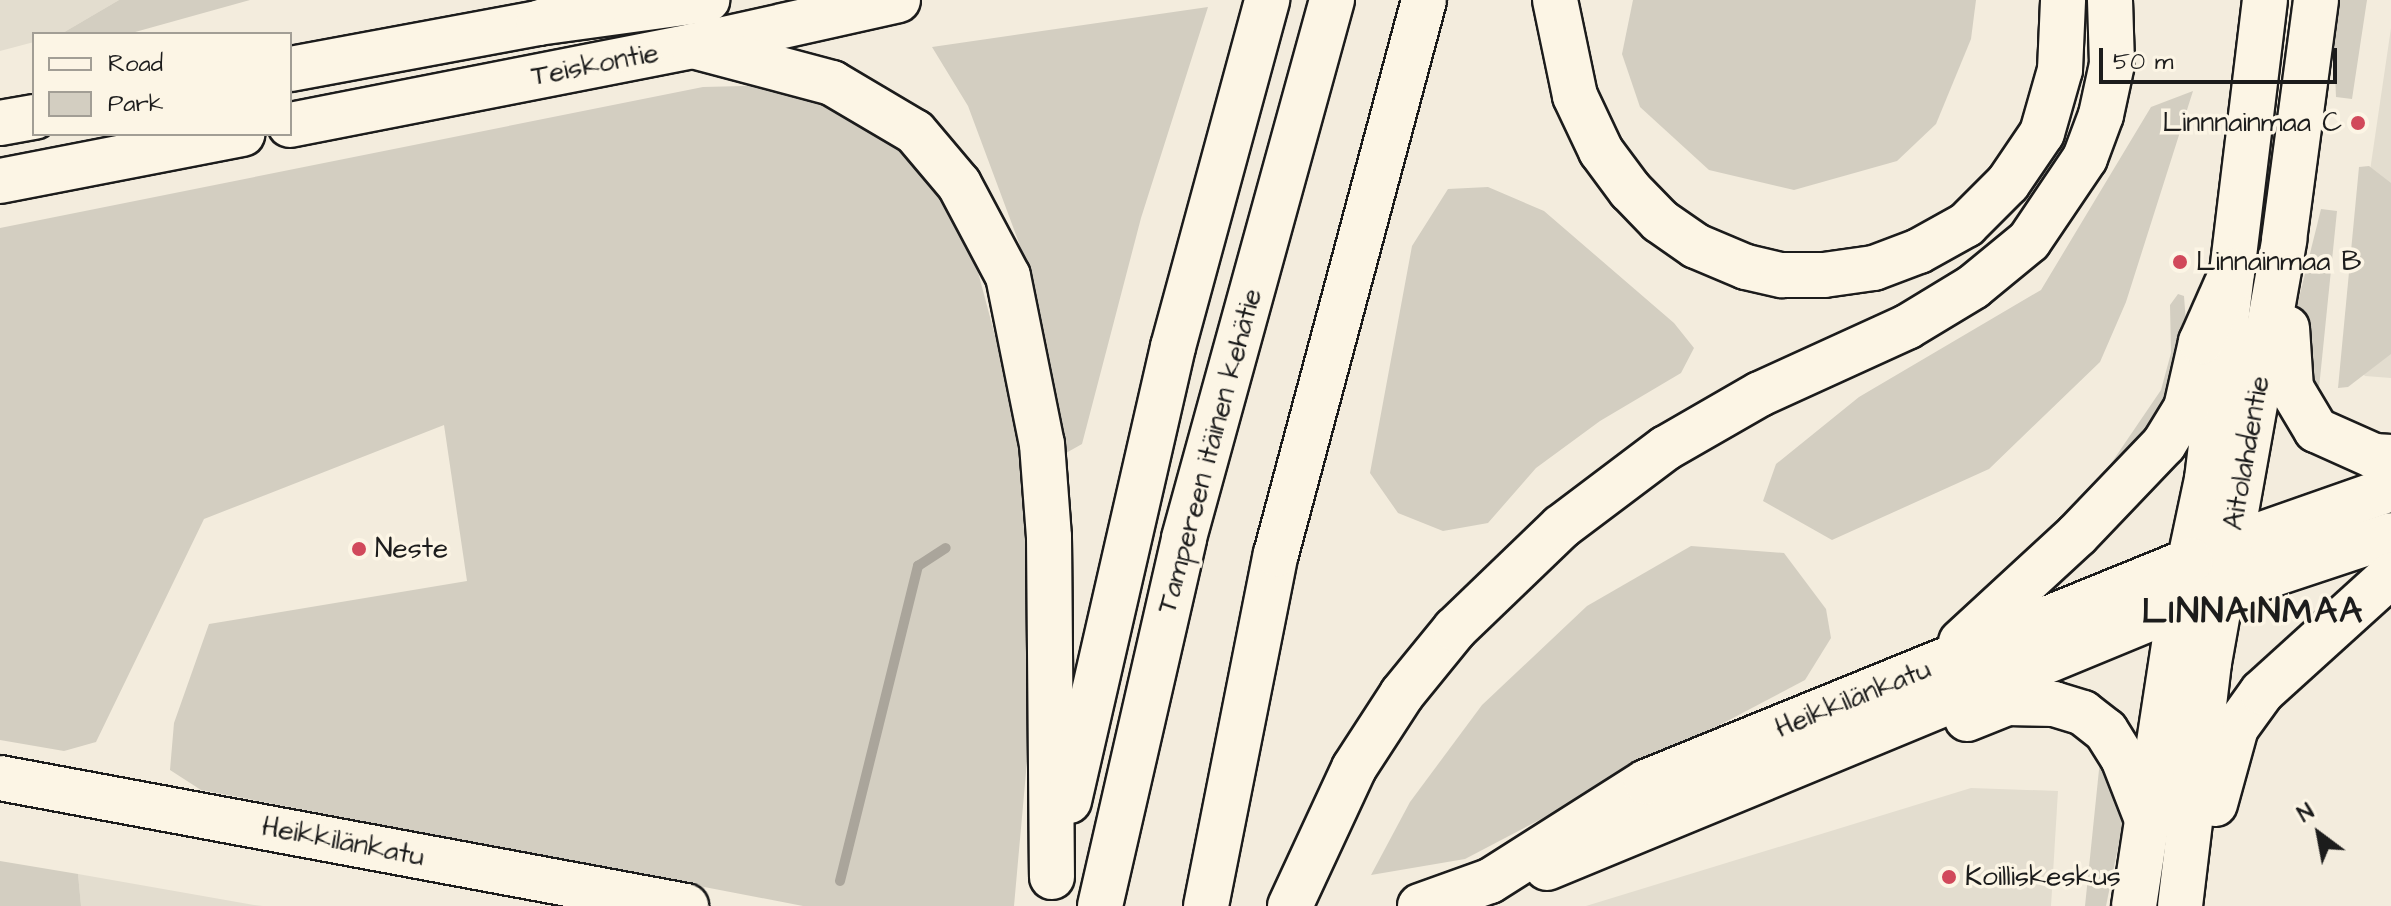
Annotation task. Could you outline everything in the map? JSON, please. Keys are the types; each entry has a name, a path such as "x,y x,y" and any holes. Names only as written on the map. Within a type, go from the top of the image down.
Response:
{"main road":[{"path":"538,23 603,0"},
{"name":"Teiskontie","path":"292,69 538,23 707,0"},
{"path":"1049,892 1173,347 1267,0"},
{"name":"Tampereen itäinen kehätie","path":"1100,906 1184,538 1332,0"},
{"path":"1206,906 1276,554 1424,0"},
{"path":"1555,0 1575,96 1601,151 1650,211 1696,246 1746,267 1782,275 1824,275 1874,268 1919,251 1966,225 2008,183 2042,133 2060,70 2063,0"},
{"path":"1290,906 1354,768 1402,694 1455,629 1540,546 1612,484 1666,448 1760,394 1907,327 1973,287 2029,241 2085,158 2101,115 2112,64 2110,0"},
{"name":"Aitolahdentie","path":"2182,906 2209,663 2223,589 2211,552 2207,479 2265,0"},
{"name":"Aitolahdentie","path":"2134,906 2180,606 2211,552 2284,240 2316,0"},
{"name":"Teiskontie","path":"292,125 693,46 877,2"},
{"path":"693,46 832,83 915,132 966,194 1008,276 1042,444 1049,537 1049,892"},
{"path":"0,123 32,117"},
{"path":"0,181 232,136"},
{"path":"2284,240 2291,388 2316,430 2374,456 2391,457"},
{"path":"1931,667 2077,535 2164,444 2186,408 2201,342 2232,272"},
{"name":"Heikkilänkatu","path":"1454,894 1646,782 2211,552 2391,489"},
{"name":"Heikkilänkatu","path":"1454,894 1548,868 1793,770 2223,589 2391,535"},
{"path":"2182,906 2236,728 2262,692 2391,575"},
{"path":"1793,770 1872,755 2007,703 2054,704 2083,713 2106,731 2123,758 2148,822"},
{"name":"Heikkilänkatu","path":"0,778 686,906"}],"shaded area":[{"path":"0,0 119,0 64,32 32,32 32,43 0,51"},
{"path":"2391,28 2391,378 2365,376 2343,354"},
{"path":"1971,788 2058,791 2051,906 1586,906"},
{"path":"78,874 254,905 263,906 81,906"}],"green space":[{"path":"119,0 250,0 135,32 64,32"},
{"path":"1633,0 1976,0 1971,39 1936,124 1897,161 1794,190 1709,170 1640,107 1622,54"},
{"path":"2332,0 2367,0 2352,99 2336,97"},
{"path":"1208,7 1141,218 1082,444 1066,453 1019,243 968,106 932,47"},
{"path":"785,85 861,115 916,154 970,242 1026,452 1030,728 1014,906 803,906 201,790 170,770 174,723 209,624 467,581 444,425 204,519 96,742 64,751 0,740 0,228 703,87"},
{"path":"2193,91 2126,302 2100,362 1989,469 1832,540 1763,501 1776,464 1859,397 2041,290 2151,107"},
{"path":"2369,166 2391,183 2391,354 2348,387 2338,388 2359,167"},
{"path":"1488,187 1544,211 1674,323 1694,348 1681,373 1600,421 1536,468 1488,523 1443,531 1398,513 1370,473 1412,246 1448,189"},
{"path":"2321,209 2337,211 2318,398 2297,342 2296,310"},
{"path":"2178,294 2184,296 2187,336 2183,382 2114,478 2110,465 2161,390 2171,353 2170,305"},
{"path":"1691,546 1784,553 1826,609 1831,638 1805,680 1465,859 1371,875 1410,802 1482,705 1587,606"},
{"path":"2100,760 2121,789 2123,823 2106,906 2085,906"},
{"path":"0,861 78,874 81,906 0,906"}],"waterway":[{"path":"840,881 918,566 946,548"}],"place":[{"name":"Linnnainmaa C","path":"2358,123"},
{"name":"Linnainmaa B","path":"2180,262"},
{"name":"Neste","path":"359,549"},
{"name":"Koilliskeskus","path":"1949,877"}],"district":[{"name":"LINNAINMAA","path":"2253,612"}]}
